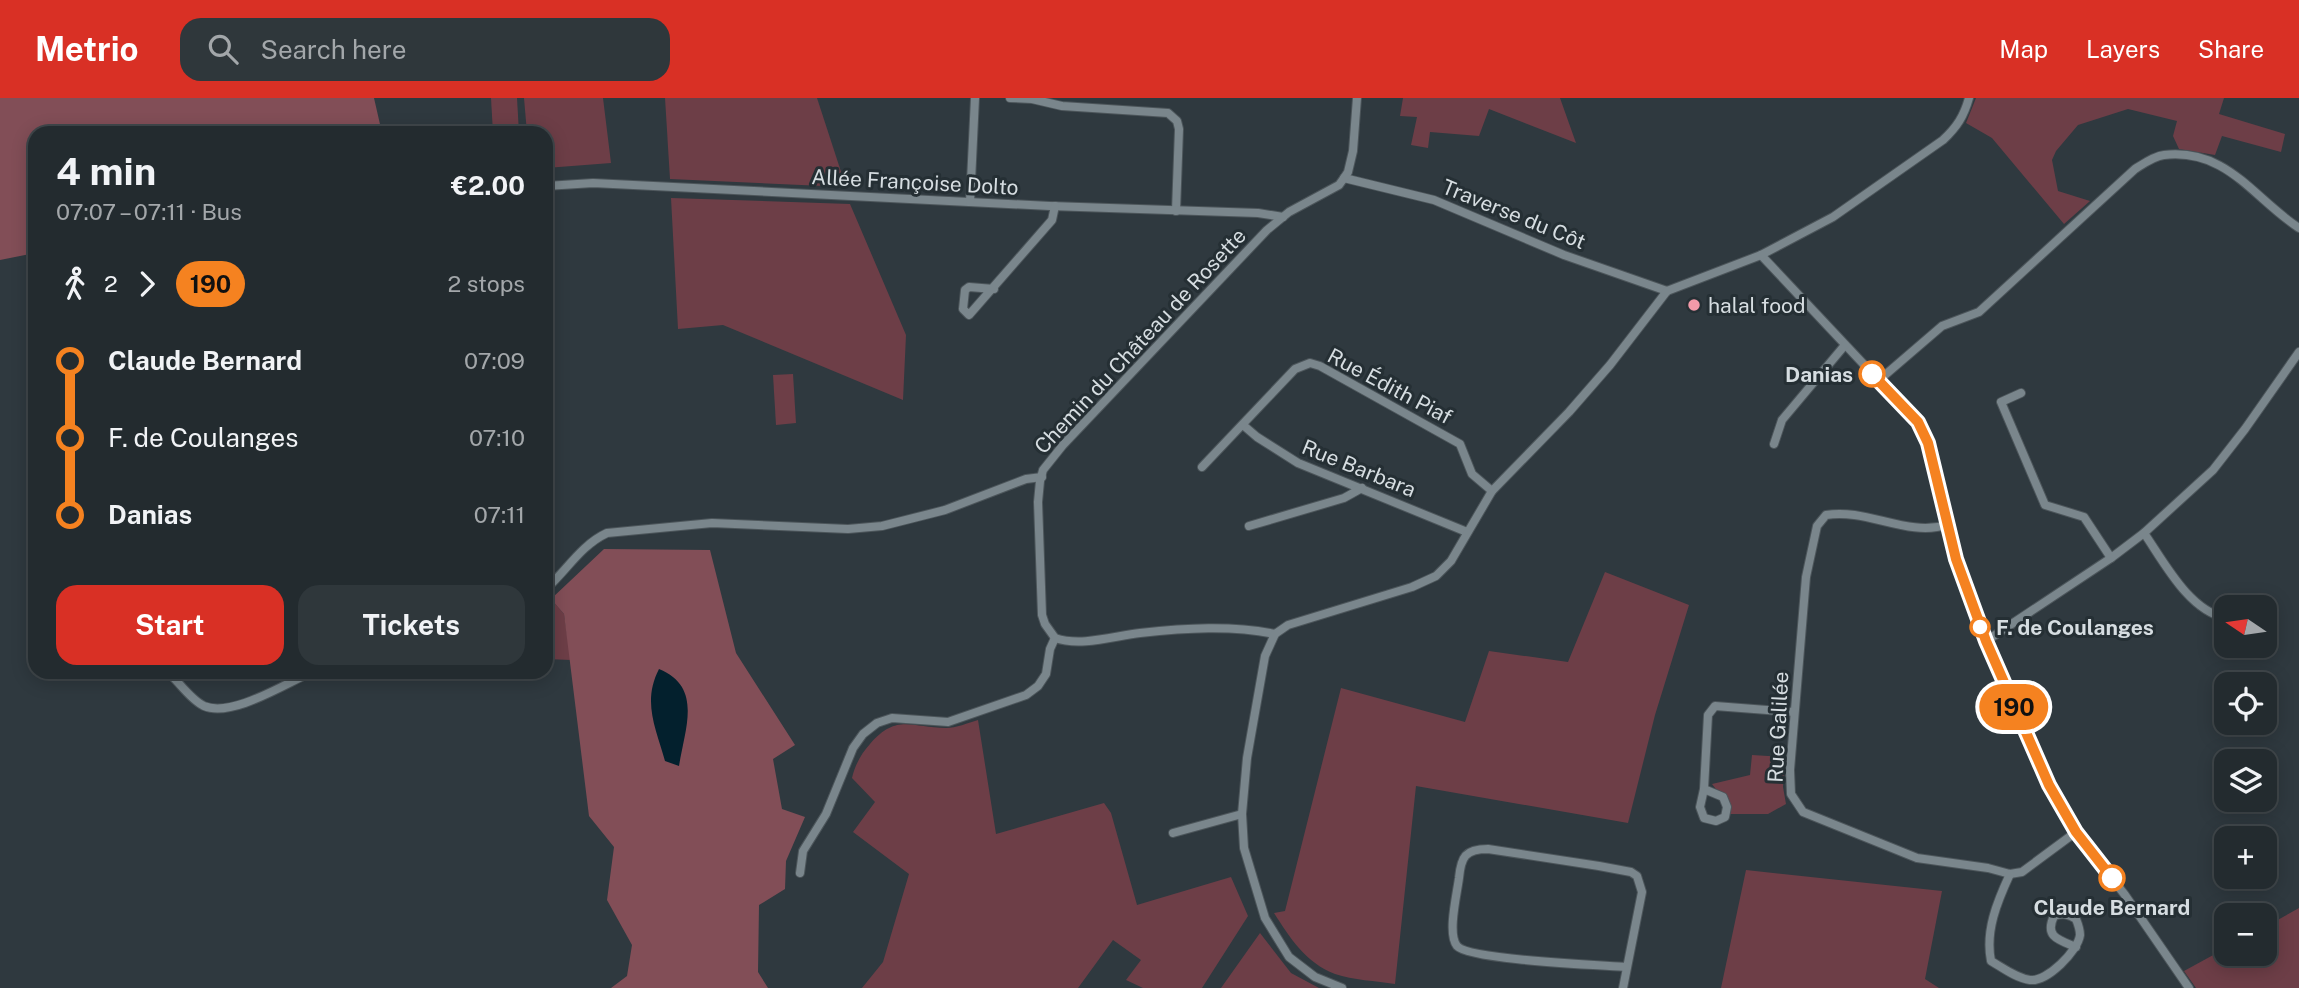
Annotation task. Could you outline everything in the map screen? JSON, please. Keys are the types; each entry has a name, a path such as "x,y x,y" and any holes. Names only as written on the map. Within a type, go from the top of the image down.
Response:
{"street":[{"path":"970,202 975,98"},
{"path":"1010,98 1032,99 1062,106 1168,113 1177,121 1179,129 1176,211"},
{"path":"1344,178 1353,151 1357,98"},
{"path":"1342,988 1315,977 1289,957 1265,918 1244,848 1242,814 1247,758 1265,656 1275,634 1287,625 1412,587 1436,576 1451,561 1492,491 1577,403 1667,291 1761,256 1833,217 1943,140 1964,115 1969,98"},
{"path":"1878,381 1942,326 1979,312 2135,169 2162,155 2194,156 2222,165 2299,228"},
{"name":"Chemin du Château de Rosette","path":"1055,638 1045,624 1040,590 1038,502 1042,477 1049,461 1267,230 1283,217 1339,185 1344,178"},
{"name":"Traverse du Côt","path":"1344,178 1434,200 1564,255 1667,291"},
{"name":"Allée Françoise Dolto","path":"553,186 593,183 1055,206 1258,213 1283,217"},
{"path":"993,289 1052,220 1055,206"},
{"path":"1761,256 1918,422 1928,443 1956,559 1986,641 2043,772 2076,832 2126,895 2189,988"},
{"path":"1774,444 1782,420 1845,345"},
{"path":"1986,641 2111,558 2144,533 2213,470 2299,352"},
{"name":"Rue Édith Piaf","path":"1202,467 1295,369 1310,363 1320,366 1460,444 1469,468 1492,491"},
{"path":"2021,393 2001,402 2045,505 2084,517 2111,558"},
{"name":"Rue Barbara","path":"1243,425 1298,463 1467,532"},
{"path":"553,581 581,550 595,538 607,533 712,523 848,529 882,526 945,510 1017,482 1042,477"},
{"path":"1249,526 1345,498 1362,488"},
{"name":"Rue Galilée","path":"1947,525 1917,529 1843,512 1826,515 1817,526 1806,577 1794,712 1791,794 1803,812 1917,858 1988,868 2010,874"},
{"path":"2144,533 2191,599 2214,615"},
{"path":"800,873 803,851 826,814 853,748 863,734 877,723 892,718 948,722 1026,695 1038,687 1046,674 1050,649 1055,638 1074,642 1142,633 1223,629 1255,629 1275,634"},
{"path":"176,679 204,706 215,708 242,704 297,679"},
{"path":"1704,789 1708,715 1715,706 1794,712"},
{"path":"1173,833 1242,814"},
{"path":"2076,832 2022,872 2010,874 1993,917 1987,946 1991,961 2010,973 2032,980 2055,970 2076,947 2080,936 2076,919 2065,914 2054,916 2050,929 2053,934 2060,941 2076,947"},
{"path":"1623,988 1642,892 1637,876 1599,866 1488,849 1475,849 1466,854 1460,864 1452,930 1455,945 1463,951 1515,959 1626,967"}],"shaded area":[{"path":"0,98 374,98 380,126 28,126 28,254 0,260"},
{"path":"491,98 517,98 519,126 493,126"},
{"path":"524,98 603,98 611,163 553,167 553,126 526,126"},
{"path":"665,98 817,98 846,187 670,179"},
{"path":"1403,98 1560,98 1576,143 1489,109 1479,136 1430,132 1428,148 1411,145 1417,117 1400,116"},
{"path":"1976,98 2224,98 2219,114 2285,134 2281,152 2222,136 2215,155 2179,149 2173,136 2177,121 2128,109 2078,125 2056,151 2052,160 2058,191 2090,201 2064,224 1992,138 1966,123"},
{"path":"671,198 850,204 906,335 903,400 723,325 678,329"},
{"path":"793,374 796,423 776,425 773,375"},
{"path":"604,549 710,550 736,653 795,745 773,759 782,809 805,817 786,861 785,889 759,905 758,972 768,988 611,988 627,976 632,945 607,900 614,847 589,816 564,614 553,601 553,597"},
{"path":"1605,572 1689,605 1655,715 1628,823 1416,786 1395,984 1342,976 1315,963 1293,940 1274,913 1285,911 1341,688 1465,722 1489,651 1568,662"},
{"path":"553,601 564,614 571,660 553,659"},
{"path":"978,720 996,834 1104,803 1111,813 1137,905 1231,877 1248,916 1202,988 1143,988 1126,980 1141,960 1113,940 1078,988 862,988 883,962 909,874 853,832 875,802 852,778 857,764 867,748 888,728 905,724 950,728"},
{"path":"1752,755 1785,757 1783,787 1786,804 1768,814 1729,814 1725,801 1712,784 1750,775"},
{"path":"1746,870 1942,891 1925,979 1939,988 1721,988"},
{"path":"2299,908 2299,988 2196,988 2184,971 2214,955 2214,966 2277,966 2277,920"},
{"path":"1260,933 1291,973 1319,988 1221,988"}],"water":[{"path":"659,669 682,686 686,698 687,723 679,766 665,761 652,715 651,693"}],"bus line":[{"name":"190","path":"1872,374 1918,422 1928,443 1956,559 1986,641 2049,785 2076,832 2112,878"}],"place":[{"name":"halal food","path":"1694,305"},
{"name":"Danias","path":"1872,374"},
{"name":"F. de Coulanges","path":"1980,627"},
{"name":"Claude Bernard","path":"2112,878"}]}
